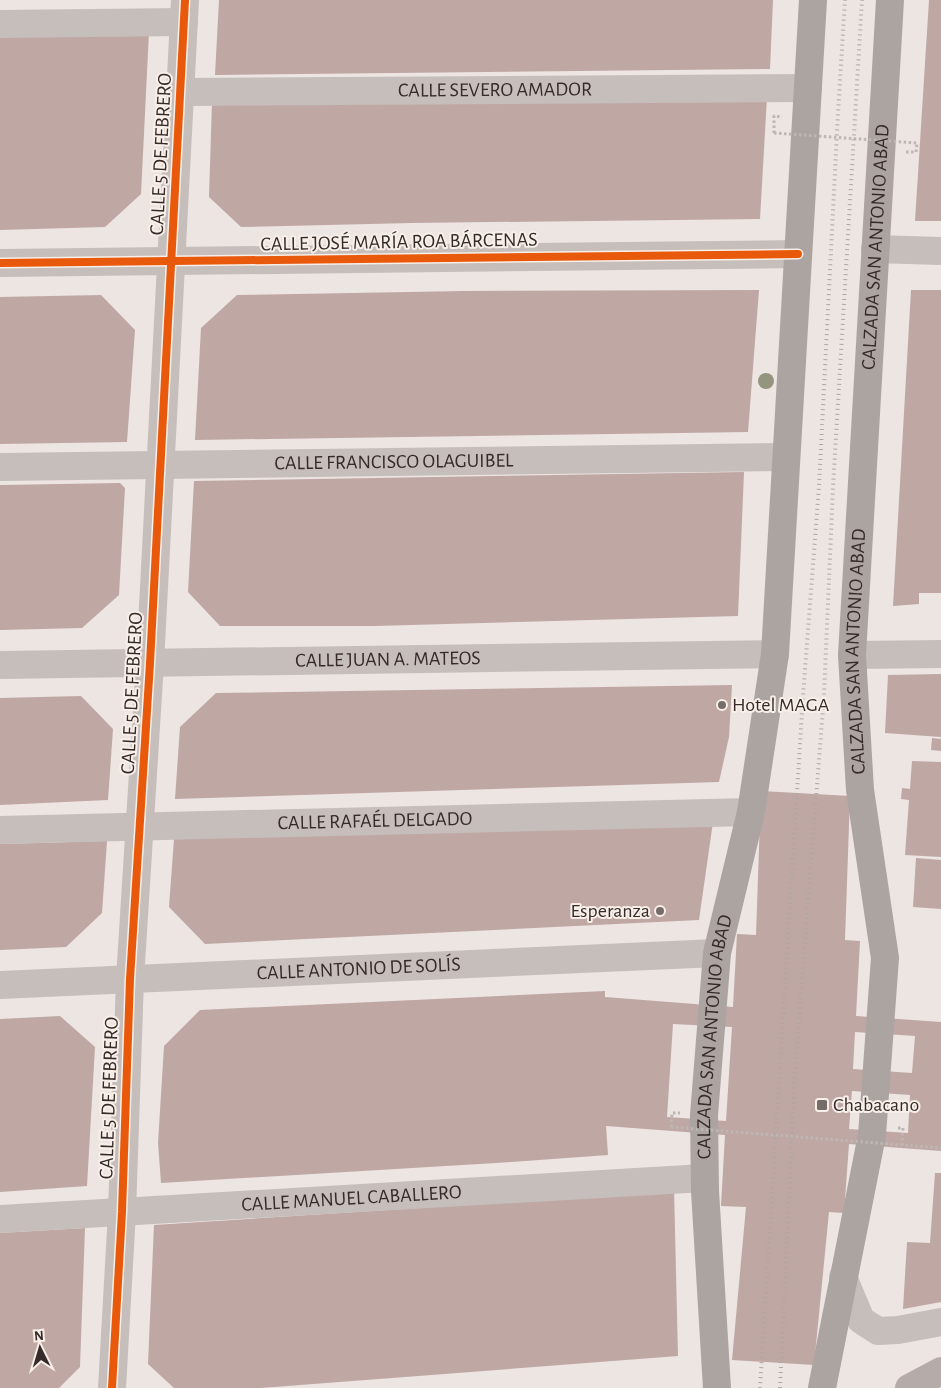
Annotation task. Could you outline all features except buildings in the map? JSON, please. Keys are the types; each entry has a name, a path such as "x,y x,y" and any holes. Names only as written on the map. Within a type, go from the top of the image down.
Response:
{"highway":[{"name":"CALZADA SAN ANTONIO ABAD","path":"717,1388 704,1178 704,1115 717,953 751,812 775,654 813,0"},
{"name":"CALZADA SAN ANTONIO ABAD","path":"822,1388 872,1135 884,958 860,790 852,655 890,0"}],"main road":[{"path":"909,1388 941,1371"}],"street":[{"path":"0,24 185,11"},
{"name":"CALLE 5 DE FEBRERO","path":"112,1388 122,1212 130,979 141,827 185,11"},
{"name":"CALLE SEVERO AMADOR","path":"181,92 808,88"},
{"path":"875,249 941,251"},
{"name":"CALLE JOSÉ MARÍA ROA BÁRCENAS","path":"0,263 798,254"},
{"name":"CALLE FRANCISCO OLAGUIBEL","path":"0,467 786,457"},
{"name":"CALLE JUAN A. MATEOS","path":"0,665 775,654"},
{"path":"852,655 941,654"},
{"name":"CALLE RAFAÉL DELGADO","path":"0,830 751,812"},
{"name":"CALLE ANTONIO DE SOLÍS","path":"0,985 717,953"},
{"name":"CALLE MANUEL CABALLERO","path":"0,1219 704,1178"},
{"path":"843,1277 861,1320 878,1331 898,1330 941,1322"}],"path":[{"path":"774,116 774,133 917,143"},
{"path":"671,1127 941,1148"}],"railway":[{"path":"760,1388 803,696 819,486 845,0"},
{"path":"780,1388 795,1072 824,695 833,487 862,0"}],"cycle path":[{"path":"112,1388 122,1212 130,979 150,663 185,0"},
{"path":"0,263 798,254"}],"place":[{"name":"Hotel MAGA","path":"722,705"},
{"name":"Esperanza","path":"660,911"},
{"name":"Chabacano","path":"822,1105"}]}
